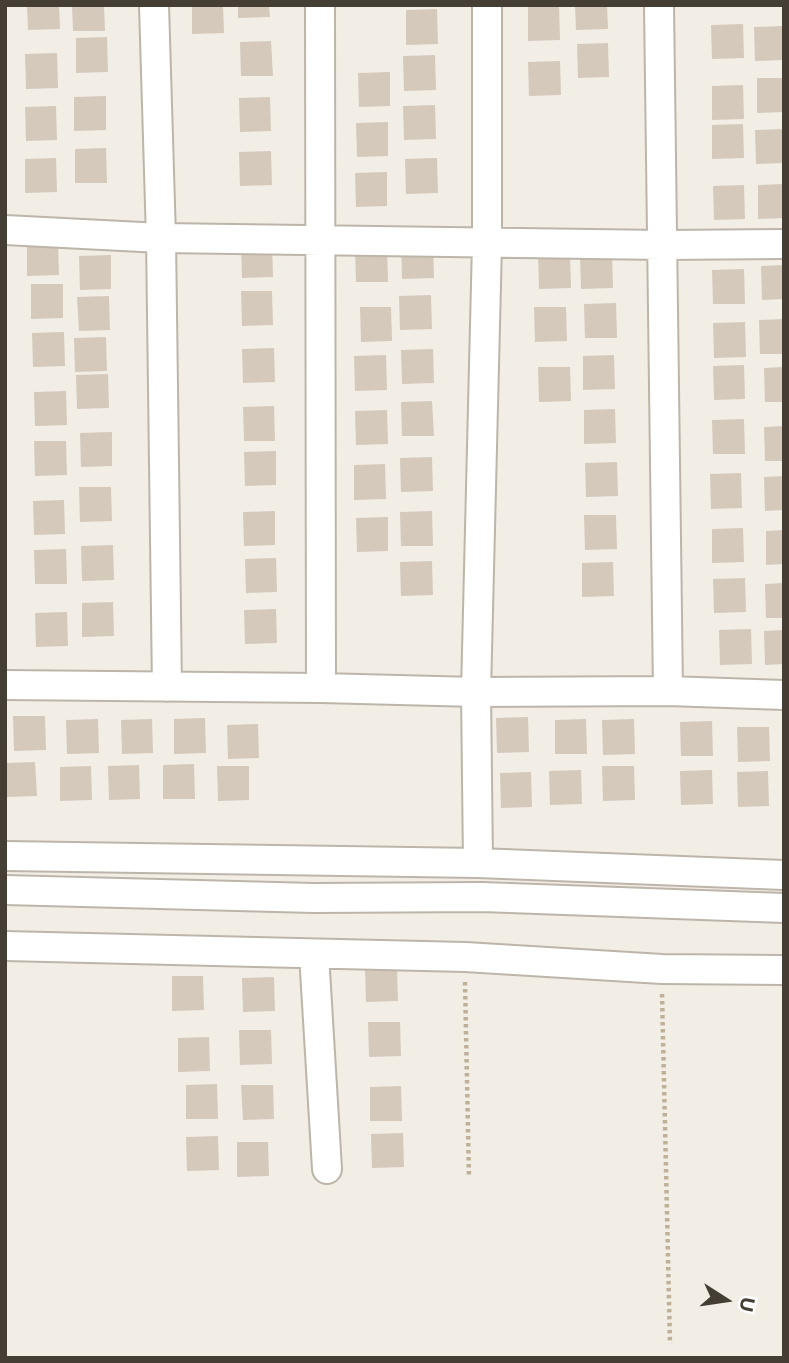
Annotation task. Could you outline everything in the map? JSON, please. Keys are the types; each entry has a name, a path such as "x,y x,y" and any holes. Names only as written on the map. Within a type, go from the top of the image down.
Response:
{"street":[{"path":"154,5 161,238 167,687"},
{"path":"320,5 321,688"},
{"path":"478,863 476,692 487,243 487,5"},
{"path":"659,5 668,691"},
{"path":"5,230 161,238 663,245 784,244"},
{"path":"5,685 476,692 668,691 784,695"},
{"path":"5,856 478,863 784,875"},
{"path":"5,890 314,898 482,897 784,908"},
{"path":"5,946 465,957 662,969 784,970"},
{"path":"314,954 327,1169"}],"path":[{"path":"465,957 469,1178"},
{"path":"662,969 670,1344"}],"building":[{"path":"27,5 59,5 60,29 28,30"},
{"path":"72,5 104,5 105,31 73,31"},
{"path":"192,5 223,5 224,33 192,34"},
{"path":"238,5 269,5 270,17 238,18"},
{"path":"559,5 560,40 528,41 528,6"},
{"path":"575,5 607,5 608,29 576,30"},
{"path":"437,9 438,44 406,45 406,10"},
{"path":"743,24 744,58 712,59 711,25"},
{"path":"784,26 784,60 755,61 754,27"},
{"path":"107,37 108,72 76,73 76,38"},
{"path":"271,41 273,76 241,76 240,42"},
{"path":"608,43 609,77 578,78 577,44"},
{"path":"57,53 58,88 26,89 25,54"},
{"path":"435,55 436,90 404,91 403,56"},
{"path":"560,61 561,95 529,96 528,62"},
{"path":"390,72 390,106 359,107 358,73"},
{"path":"757,78 784,78 784,112 757,113"},
{"path":"743,85 744,119 712,120 712,86"},
{"path":"106,96 106,130 74,131 74,97"},
{"path":"270,97 271,131 240,132 239,98"},
{"path":"435,105 436,139 404,140 403,106"},
{"path":"56,106 57,140 26,141 25,107"},
{"path":"388,122 388,156 357,157 356,123"},
{"path":"743,124 744,158 712,159 712,125"},
{"path":"784,129 784,163 756,164 755,130"},
{"path":"106,148 107,183 75,183 75,149"},
{"path":"271,151 272,185 240,186 239,152"},
{"path":"56,158 57,192 25,193 25,159"},
{"path":"437,158 438,193 406,194 405,159"},
{"path":"387,172 387,206 356,207 355,173"},
{"path":"784,184 784,218 758,219 758,185"},
{"path":"744,185 745,219 714,220 713,186"},
{"path":"58,241 59,275 27,276 27,242"},
{"path":"272,243 273,277 242,278 241,244"},
{"path":"401,244 433,244 434,278 402,279"},
{"path":"387,247 388,282 356,282 355,248"},
{"path":"570,254 571,288 539,289 538,255"},
{"path":"612,254 613,288 581,289 580,255"},
{"path":"111,255 111,289 80,290 79,256"},
{"path":"784,265 784,299 762,300 761,266"},
{"path":"744,269 745,304 713,304 712,270"},
{"path":"31,284 63,284 63,318 31,319"},
{"path":"241,291 272,291 273,325 242,326"},
{"path":"431,295 432,329 400,330 399,296"},
{"path":"109,296 110,330 79,331 77,297"},
{"path":"616,303 617,338 585,338 584,304"},
{"path":"360,307 391,307 392,341 361,342"},
{"path":"534,307 566,307 567,341 535,342"},
{"path":"784,319 784,354 760,354 759,320"},
{"path":"745,322 746,357 714,358 713,323"},
{"path":"64,332 65,366 33,367 32,333"},
{"path":"106,337 107,371 75,372 74,338"},
{"path":"274,348 275,382 243,383 242,349"},
{"path":"433,349 434,383 402,384 401,350"},
{"path":"386,355 387,390 355,391 354,356"},
{"path":"614,355 615,389 583,390 583,356"},
{"path":"744,365 745,399 714,400 713,366"},
{"path":"538,367 570,367 571,401 539,402"},
{"path":"784,367 784,402 765,402 764,368"},
{"path":"108,374 109,408 77,409 76,375"},
{"path":"66,391 67,425 35,426 34,392"},
{"path":"432,401 434,436 402,436 401,402"},
{"path":"274,406 275,441 244,441 243,407"},
{"path":"615,409 616,443 584,444 584,410"},
{"path":"387,410 388,444 356,445 355,411"},
{"path":"744,419 745,454 713,454 712,420"},
{"path":"784,426 784,461 765,461 764,427"},
{"path":"112,432 112,466 81,467 80,433"},
{"path":"34,441 66,441 67,475 35,476"},
{"path":"276,451 276,485 245,486 244,452"},
{"path":"432,457 433,491 401,492 400,458"},
{"path":"617,462 618,496 586,497 585,463"},
{"path":"385,464 386,499 354,500 354,465"},
{"path":"741,473 742,508 711,509 710,474"},
{"path":"784,476 784,510 765,511 764,477"},
{"path":"79,487 111,487 112,521 80,522"},
{"path":"64,500 65,534 34,535 33,501"},
{"path":"275,511 275,545 244,546 243,512"},
{"path":"432,511 433,546 401,546 400,512"},
{"path":"584,515 616,515 617,549 585,550"},
{"path":"388,517 388,551 357,552 356,518"},
{"path":"743,528 744,562 712,563 712,529"},
{"path":"784,530 784,564 766,565 766,531"},
{"path":"113,545 114,580 82,581 81,546"},
{"path":"66,549 67,584 35,584 34,550"},
{"path":"276,558 277,592 246,593 245,559"},
{"path":"432,561 433,595 401,596 400,562"},
{"path":"613,562 614,596 582,597 582,563"},
{"path":"745,578 746,612 714,613 713,579"},
{"path":"784,583 784,618 766,618 765,584"},
{"path":"113,602 114,636 82,637 82,603"},
{"path":"276,609 277,643 245,644 244,610"},
{"path":"67,612 68,646 36,647 35,613"},
{"path":"751,629 752,664 720,665 719,630"},
{"path":"784,630 784,664 765,665 764,631"},
{"path":"13,716 45,716 46,750 14,751"},
{"path":"528,717 529,752 497,753 496,718"},
{"path":"205,718 206,753 174,754 174,719"},
{"path":"98,719 99,753 67,754 66,720"},
{"path":"152,719 153,753 122,754 121,720"},
{"path":"586,719 587,754 555,754 555,720"},
{"path":"634,719 635,754 603,755 602,720"},
{"path":"712,721 713,756 681,756 680,722"},
{"path":"258,724 259,758 228,759 227,725"},
{"path":"737,727 769,727 770,761 738,762"},
{"path":"35,762 37,796 5,797 5,763"},
{"path":"194,764 195,799 163,799 163,765"},
{"path":"139,765 140,799 109,800 108,766"},
{"path":"91,766 92,800 60,801 60,767"},
{"path":"217,766 249,766 249,800 218,801"},
{"path":"602,766 634,766 635,800 603,801"},
{"path":"581,770 582,804 550,805 549,771"},
{"path":"712,770 713,804 681,805 680,771"},
{"path":"768,771 769,806 738,807 737,772"},
{"path":"531,772 532,807 501,808 500,773"},
{"path":"365,967 397,967 398,1001 366,1002"},
{"path":"172,976 203,976 204,1010 172,1011"},
{"path":"274,977 275,1011 243,1012 242,978"},
{"path":"368,1022 400,1022 401,1056 369,1057"},
{"path":"239,1030 271,1030 272,1064 240,1065"},
{"path":"209,1037 210,1071 178,1072 178,1038"},
{"path":"217,1084 218,1119 186,1119 186,1085"},
{"path":"241,1085 273,1085 274,1119 243,1120"},
{"path":"401,1086 402,1121 370,1121 370,1087"},
{"path":"403,1133 404,1167 372,1168 371,1134"},
{"path":"218,1136 219,1170 187,1171 186,1137"},
{"path":"237,1142 268,1142 269,1176 237,1177"}]}
